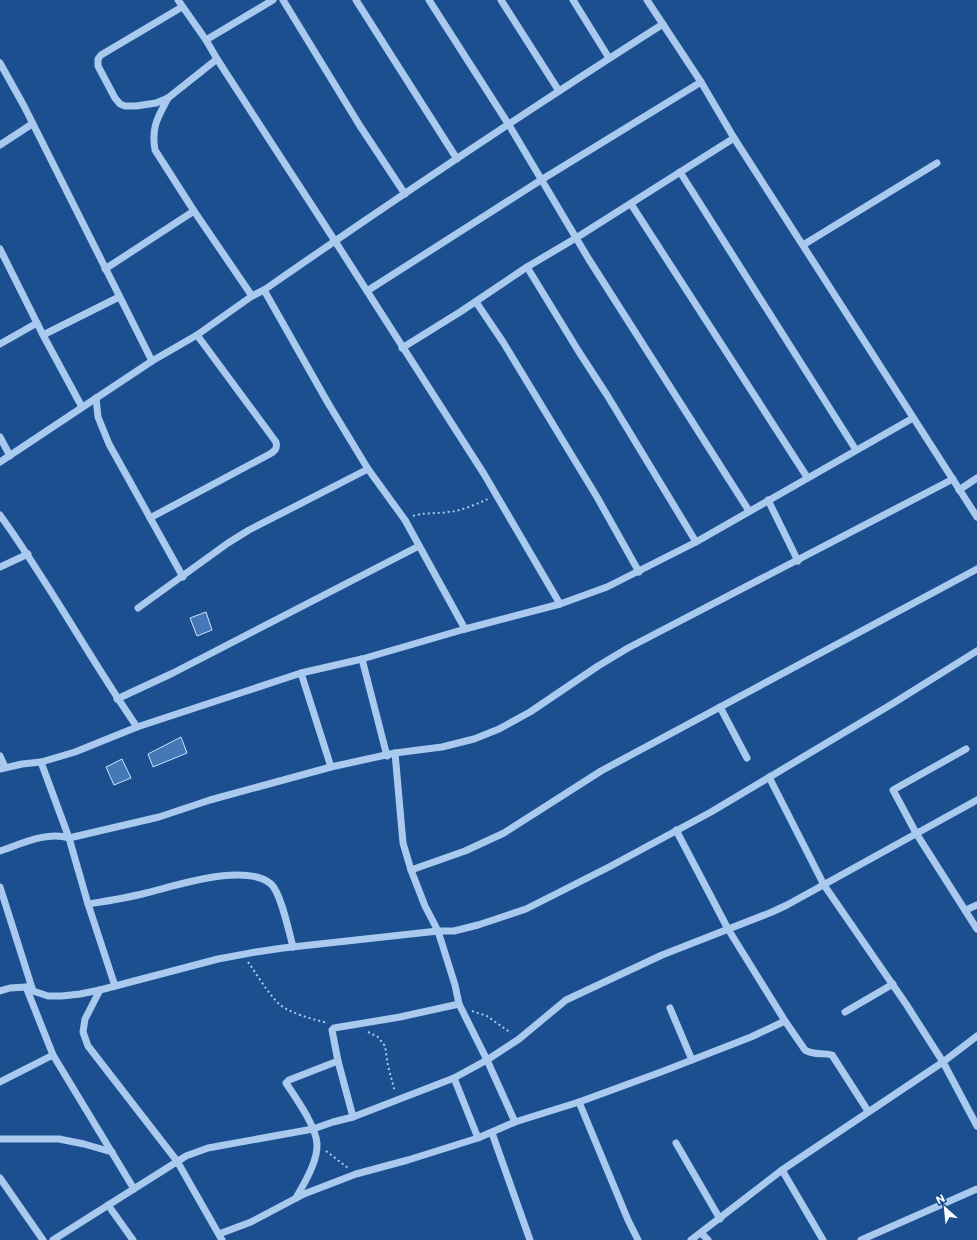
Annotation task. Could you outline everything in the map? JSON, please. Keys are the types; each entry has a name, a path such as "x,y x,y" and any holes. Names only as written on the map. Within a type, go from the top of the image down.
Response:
{"street":[{"path":"178,0 206,40 217,60 335,240 496,495 560,604"},
{"path":"206,40 273,0"},
{"path":"283,0 360,126 405,194"},
{"path":"356,0 457,159"},
{"path":"428,0 509,125 576,238 749,511"},
{"path":"501,0 559,91"},
{"path":"573,0 609,58"},
{"path":"648,0 701,82 734,138 977,517"},
{"path":"182,7 101,55 97,62 111,92 120,104 131,106 146,105 168,98 217,60"},
{"path":"0,462 82,407 197,334 252,296 264,290 335,240 609,58 663,24"},
{"path":"0,64 32,124 152,362"},
{"path":"367,291 542,180 701,82"},
{"path":"168,98 154,128 155,150 194,211 252,296"},
{"path":"0,145 32,124"},
{"path":"402,348 476,302 527,267 631,204 734,138"},
{"path":"803,245 937,162"},
{"path":"680,172 856,450"},
{"path":"631,204 807,477"},
{"path":"105,269 194,211"},
{"path":"0,249 43,335 82,407"},
{"path":"527,267 696,542"},
{"path":"264,290 328,404 368,469 405,520 465,629"},
{"path":"43,335 119,297"},
{"path":"476,302 503,342 597,497 639,572"},
{"path":"0,344 37,323"},
{"path":"150,518 268,456 277,446 276,442 197,334"},
{"path":"96,398 98,417 103,431 183,577"},
{"path":"0,756 2,768 41,762 75,752 137,727 301,673 362,659 465,629 560,604 607,587 696,542 807,477 913,418"},
{"path":"0,437 10,456"},
{"path":"138,608 183,577 228,543 249,530 368,469"},
{"path":"959,490 977,478"},
{"path":"0,851 50,836 60,835 69,838 159,817 240,792 330,767 395,754 442,747 474,739 499,729 530,712 613,656 953,479"},
{"path":"768,500 798,561"},
{"path":"0,515 28,554 117,699 137,727"},
{"path":"117,699 420,546"},
{"path":"0,567 28,554"},
{"path":"411,870 458,854 504,833 601,771 977,569"},
{"path":"0,991 10,988 26,987 48,996 62,996 100,990 218,959 256,952 438,932 454,932 526,909 603,870 711,812 892,704 977,651"},
{"path":"362,659 387,756"},
{"path":"301,673 330,767"},
{"path":"720,707 748,758"},
{"path":"966,749 893,790 916,832 977,929"},
{"path":"395,754 403,842 411,870 425,906 438,932 454,979 459,1004 487,1060 515,1122"},
{"path":"41,762 69,838 88,904 115,986"},
{"path":"770,777 824,885 893,984 944,1062 977,1126"},
{"path":"53,1240 186,1156 208,1148 314,1129 353,1117 454,1078 487,1060 519,1039 566,1000 662,955 772,912 824,885 916,832 977,800"},
{"path":"676,830 728,929 785,1021 805,1050 809,1053 828,1053 832,1055 868,1111"},
{"path":"88,904 146,893 224,875 263,878 272,885 282,905 293,947"},
{"path":"0,887 33,991"},
{"path":"966,910 977,905"},
{"path":"845,1012 893,984"},
{"path":"26,987 53,1055 134,1189"},
{"path":"100,990 85,1019 83,1032 88,1046 177,1161 220,1237 296,1198 356,1174 408,1160 478,1138 515,1122 579,1102 751,1037 785,1021"},
{"path":"353,1117 338,1061 332,1030 334,1028 400,1017 459,1004"},
{"path":"670,1008 692,1060"},
{"path":"691,1240 782,1170 868,1111 944,1062 977,1036"},
{"path":"0,1082 53,1055"},
{"path":"296,1198 311,1168 317,1144 314,1129 287,1082 338,1061"},
{"path":"454,1078 478,1138"},
{"path":"579,1102 628,1220 638,1240"},
{"path":"492,1133 530,1240"},
{"path":"0,1139 59,1139 112,1152"},
{"path":"676,1143 720,1219"},
{"path":"782,1170 823,1240"},
{"path":"0,1178 44,1240"},
{"path":"861,1240 977,1188"},
{"path":"108,1205 133,1240"},
{"path":"701,1233 708,1240"}],"path":[{"path":"405,520 426,513 448,512 462,509 496,495"},
{"path":"459,1004 466,1009 487,1016 519,1039"},
{"path":"317,1144 356,1174"}],"building":[{"path":"206,612 212,630 197,636 190,618"},
{"path":"181,737 187,753 153,767 148,754"},
{"path":"122,759 131,778 114,785 106,767"}]}
